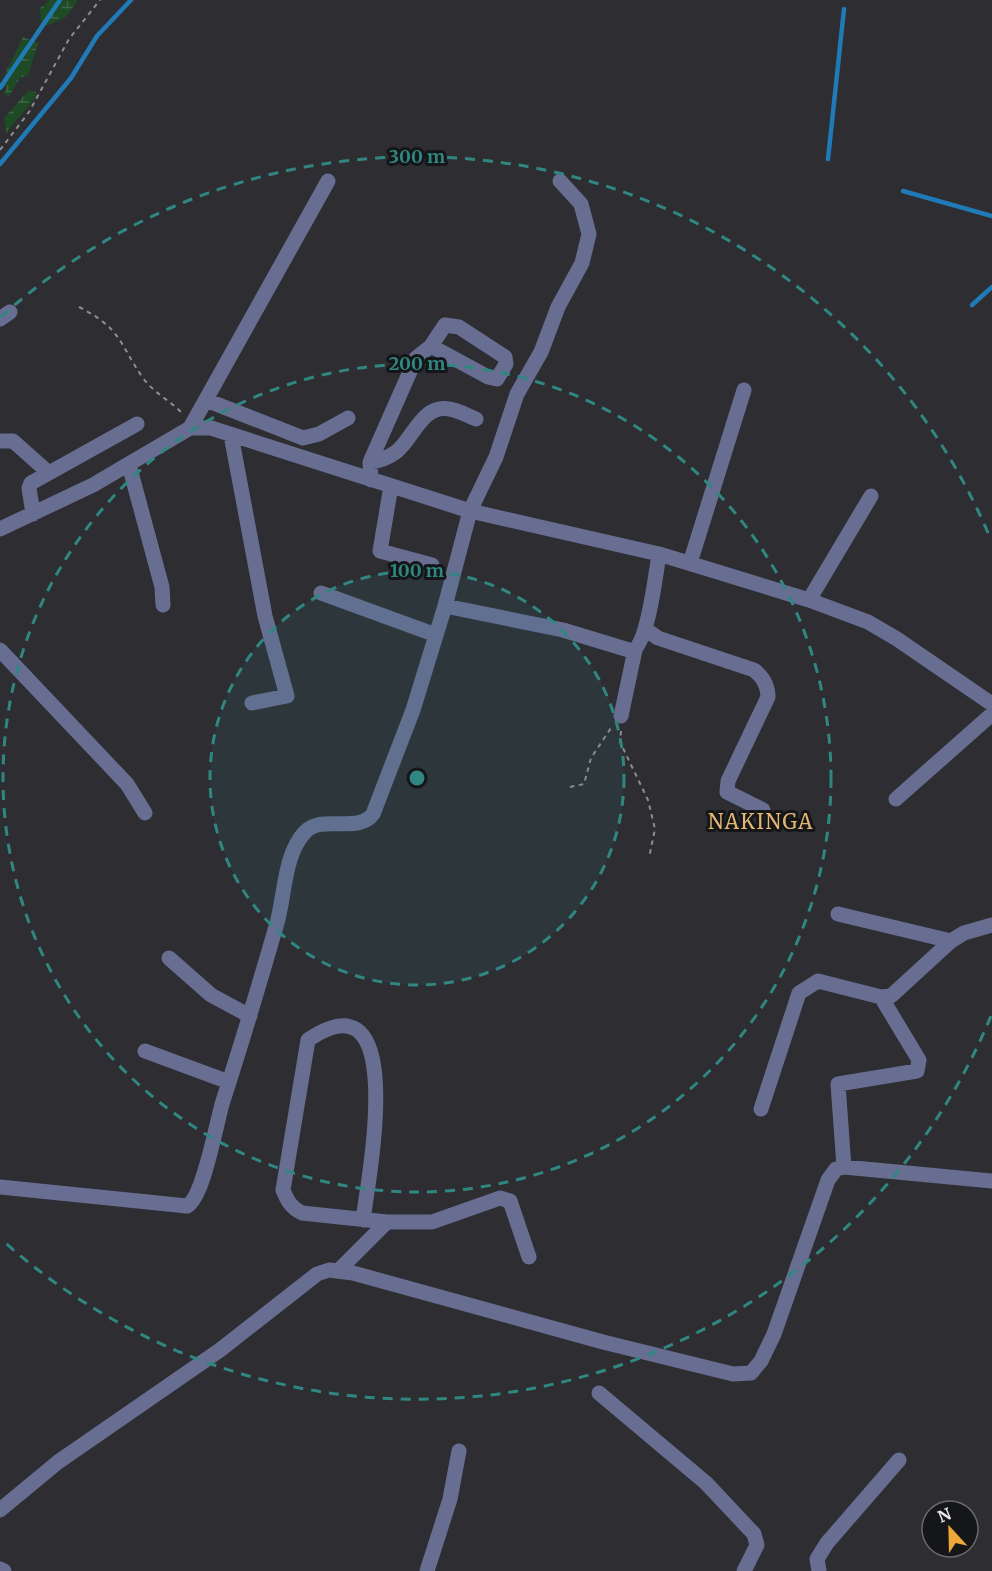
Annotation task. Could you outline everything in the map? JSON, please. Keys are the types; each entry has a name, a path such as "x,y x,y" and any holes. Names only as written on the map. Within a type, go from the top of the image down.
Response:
{"street":[{"path":"190,428 328,181"},
{"path":"0,1187 187,1206 197,1195 278,920 291,861 303,833 315,826 364,822 372,814 413,710 445,606 470,512 496,457 517,394 541,352 558,307 582,262 589,234 581,204 560,181"},
{"path":"371,480 370,462 416,358 431,346 445,325 459,327 505,357 506,364 497,379 431,346"},
{"path":"690,563 744,390"},
{"path":"206,400 303,438 319,434 348,418"},
{"path":"370,462 383,460 398,451 422,420 435,410 448,408 476,419"},
{"path":"33,514 31,483 137,424"},
{"path":"0,529 129,465 169,438 190,428 211,428 470,512 659,554 809,600 868,622 897,639 992,704"},
{"path":"231,435 266,616 287,696 252,704"},
{"path":"0,441 13,441 49,473"},
{"path":"129,465 162,587 163,605"},
{"path":"390,486 380,551 432,565"},
{"path":"809,600 872,496"},
{"path":"621,716 635,650 645,628 659,554"},
{"path":"321,594 436,635"},
{"path":"445,606 508,617 635,650"},
{"path":"645,628 658,638 754,669 760,675 768,689 768,697 728,781 727,792 763,810"},
{"path":"0,650 127,784 146,813"},
{"path":"896,799 992,714"},
{"path":"838,914 951,941"},
{"path":"761,1109 799,993 818,981 887,997 896,993 951,941 964,933 992,925"},
{"path":"169,958 211,995 250,1016"},
{"path":"844,1167 838,1084 917,1071 919,1060 881,997"},
{"path":"363,1220 378,1094 375,1066 366,1040 356,1029 340,1026 320,1031 308,1040 283,1190 287,1200 302,1213 363,1220 387,1222 432,1222 500,1198 510,1201 529,1257"},
{"path":"145,1051 229,1082"},
{"path":"0,1510 58,1462 220,1350 317,1274 339,1270 603,1342 732,1374 751,1373 761,1361 774,1334 828,1180 836,1169 844,1167 992,1181"},
{"path":"339,1270 387,1222"},
{"path":"599,1393 706,1483 754,1534 757,1545 744,1571"},
{"path":"427,1571 450,1499 459,1451"},
{"path":"819,1571 817,1559 827,1543 899,1460"}],"path":[{"path":"0,150 29,112 69,39 100,0"},
{"path":"79,307 100,318 121,338 144,379 185,416 190,428"},
{"path":"570,787 584,784 591,758 621,716"},
{"path":"621,716 620,742 648,800 655,829 649,858"}],"green space":[{"path":"50,0 78,0 66,17 47,26 41,24 40,8"},
{"path":"23,37 38,43 28,76 20,78 9,96 4,94 7,87 0,89 0,84"},
{"path":"28,91 36,92 36,97 6,133 4,118"}],"waterway":[{"path":"0,88 60,0"},
{"path":"0,164 71,78 97,36 131,0"},
{"path":"828,159 844,9"},
{"path":"903,191 992,216"},
{"path":"972,305 992,287"}],"district":[{"name":"NAKINGA","path":"761,821"}]}
